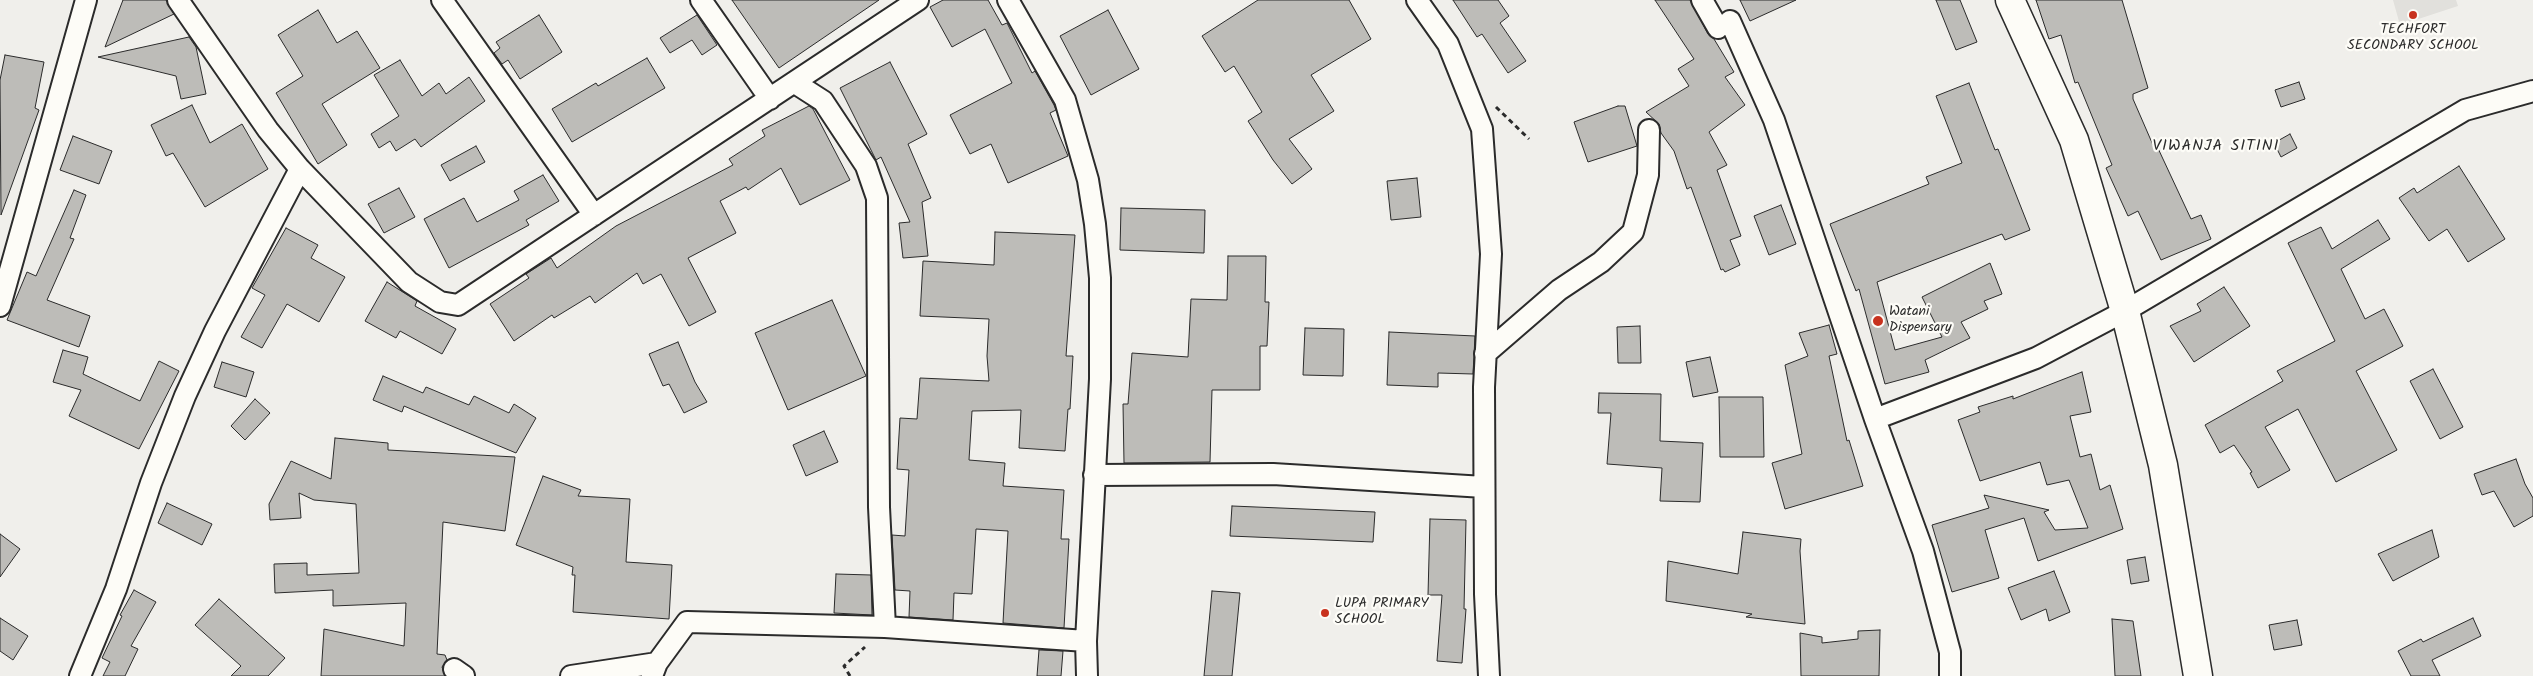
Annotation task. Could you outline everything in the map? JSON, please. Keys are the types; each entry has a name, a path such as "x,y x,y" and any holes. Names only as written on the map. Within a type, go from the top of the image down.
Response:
{"main road":[{"path":"2010,0 2074,140 2125,311 2163,465 2198,676"}],"street":[{"path":"0,306 86,0"},
{"path":"178,0 268,130 300,169 408,282 440,302 458,305 918,0"},
{"path":"442,0 594,215"},
{"path":"701,0 770,99"},
{"path":"1008,0 1065,100 1088,180 1100,278 1100,379 1086,641 1087,676"},
{"path":"1418,0 1448,44 1482,129 1491,254 1485,354 1484,487 1485,603 1489,676"},
{"path":"1702,0 1724,24 1774,120 1875,419 1926,561 1950,652 1950,676"},
{"path":"795,83 823,101 866,166 877,198 880,507 885,627"},
{"path":"1875,419 2036,358 2125,311 2464,110 2533,91"},
{"path":"1485,354 1559,290 1600,262 1633,232 1648,175 1649,130"},
{"path":"80,676 116,589 151,483 185,396 215,331 300,169"},
{"path":"1094,475 1273,474 1484,487"},
{"path":"571,676 654,669 687,622 885,627 1086,641"}],"path":[{"path":"850,676 844,666 885,627"}],"shaded area":[{"name":"TECHFORT SECONDARY SCHOOL","path":"2393,0 2456,0 2458,6 2400,25"}],"building":[{"path":"123,0 166,0 174,14 105,47"},
{"path":"732,0 879,0 779,68"},
{"path":"943,0 988,0 1002,25 1007,23 1032,73 1035,71 1054,105 1056,110 1050,113 1068,156 1008,183 991,144 970,154 950,115 1012,83 985,29 952,47 930,7"},
{"path":"1258,0 1349,0 1371,39 1311,75 1334,111 1289,139 1312,169 1292,184 1273,160 1248,121 1262,112 1234,66 1225,72 1202,36"},
{"path":"1453,0 1498,0 1509,16 1500,23 1526,61 1508,73 1482,34 1477,37"},
{"path":"1655,0 1690,0 1708,34 1714,39 1734,72 1725,77 1745,105 1709,132 1727,165 1717,170 1741,236 1730,240 1740,265 1725,272 1723,269 1721,270 1691,187 1687,189 1674,151 1661,133 1659,124 1646,112 1689,86 1678,69 1694,59"},
{"path":"1740,0 1796,0 1750,21"},
{"path":"1936,0 1960,0 1977,42 1956,50"},
{"path":"2036,0 2122,0 2148,88 2133,94 2133,99 2153,145 2156,144 2191,219 2201,215 2211,239 2161,260 2138,211 2128,216 2106,168 2112,165 2078,82 2075,83 2061,35 2049,39"},
{"path":"318,10 337,43 357,31 380,68 322,104 347,145 318,164 276,93 303,76 278,35"},
{"path":"1108,10 1139,69 1091,95 1060,36"},
{"path":"539,15 562,52 520,79 508,60 502,64 494,53 500,48 496,42"},
{"path":"697,15 717,45 702,55 692,40 670,53 660,38"},
{"path":"189,37 196,47 206,94 181,99 176,76 98,57"},
{"path":"5,55 44,62 35,108 39,110 1,215 0,80"},
{"path":"647,58 665,88 572,142 552,109 596,83 598,86"},
{"path":"400,60 422,96 439,83 446,94 469,77 485,101 421,147 415,139 396,151 390,141 379,148 371,134 399,116 374,75"},
{"path":"890,62 927,134 908,144 931,198 922,202 928,256 903,258 899,223 910,222 881,157 876,160 840,88"},
{"path":"2299,82 2305,99 2281,107 2275,90"},
{"path":"1969,83 1995,150 1998,149 2030,230 2005,240 2002,234 1877,282 1895,350 1942,337 1922,297 1990,263 2002,294 1984,301 1988,309 1961,322 1970,338 1925,360 1929,372 1885,384 1859,289 1856,291 1830,224 1929,184 1926,177 1962,163 1936,96"},
{"path":"192,105 210,143 242,124 268,169 205,207 173,153 166,156 151,125"},
{"path":"809,106 813,109 850,180 800,205 781,168 748,190 746,187 720,201 736,233 688,258 716,312 689,326 661,274 643,284 637,273 595,303 590,296 554,318 552,315 514,341 490,304 529,278 526,274 551,258 557,268 616,226 733,165 729,159 765,136 762,130"},
{"path":"1618,106 1625,106 1637,146 1588,162 1574,122"},
{"path":"2290,134 2297,148 2281,157 2274,143"},
{"path":"73,136 112,151 99,184 60,170"},
{"path":"476,146 485,162 450,181 441,165"},
{"path":"2459,166 2505,239 2468,262 2447,229 2429,241 2399,198 2414,188 2417,193"},
{"path":"543,175 559,201 526,220 529,225 449,268 424,219 464,198 477,222 519,200 514,191"},
{"path":"1417,178 1421,217 1391,220 1387,181"},
{"path":"399,188 415,217 384,233 368,204"},
{"path":"74,190 86,195 70,238 74,239 47,300 90,316 79,347 7,320 27,272 36,276"},
{"path":"1781,205 1796,244 1769,255 1754,216"},
{"path":"1121,208 1205,210 1204,253 1120,250"},
{"path":"2378,220 2390,239 2341,269 2365,319 2384,309 2403,346 2356,371 2397,450 2336,482 2298,409 2265,427 2290,470 2258,488 2250,473 2252,472 2234,445 2220,453 2205,425 2283,381 2277,371 2335,341 2288,243 2321,227 2332,249"},
{"path":"286,228 318,245 311,258 345,277 319,322 287,304 262,348 241,337 265,295 252,288"},
{"path":"995,232 1075,235 1066,356 1073,356 1065,451 1019,448 1021,410 972,411 969,460 1005,463 1003,486 1064,490 1061,539 1069,539 1064,628 1003,623 1008,531 976,529 972,594 954,593 953,620 909,617 910,591 895,590 892,535 905,536 909,470 897,469 900,418 917,419 920,378 989,381 987,356 989,319 920,316 923,261 994,265"},
{"path":"1228,256 1266,256 1265,302 1269,302 1267,346 1260,346 1260,390 1212,390 1210,462 1124,463 1123,404 1128,404 1132,353 1188,357 1191,299 1227,300"},
{"path":"387,282 417,301 415,306 456,329 442,354 400,331 396,338 365,321"},
{"path":"2224,287 2250,326 2194,362 2170,326 2201,311 2197,304"},
{"path":"832,300 866,376 788,410 755,333"},
{"path":"1829,325 1837,354 1829,356 1847,441 1849,440 1863,486 1785,509 1772,463 1802,454 1785,365 1808,356 1799,333"},
{"path":"1640,326 1641,363 1618,363 1617,327"},
{"path":"1305,328 1344,329 1343,376 1303,375"},
{"path":"1389,332 1475,336 1473,374 1438,373 1438,387 1387,385"},
{"path":"678,342 695,382 707,402 684,413 669,384 663,386 649,354"},
{"path":"63,350 88,357 83,374 140,401 159,361 179,371 139,449 69,416 81,390 53,382"},
{"path":"1710,357 1718,392 1693,397 1686,362"},
{"path":"222,362 254,372 246,397 214,387"},
{"path":"2433,369 2463,427 2440,439 2410,381"},
{"path":"2082,372 2091,412 2070,416 2080,457 2091,454 2100,490 2110,485 2123,529 2038,561 2024,518 1985,530 1999,578 1952,592 1932,525 1989,508 1984,495 2049,510 2044,512 2055,530 2088,528 2069,480 2047,485 2040,462 1980,481 1958,420 1980,412 1978,407 2013,396 2013,399"},
{"path":"383,376 423,393 426,387 469,405 474,396 509,413 514,404 536,418 516,453 404,406 402,412 373,400"},
{"path":"1599,393 1661,394 1660,441 1703,443 1700,502 1660,501 1662,468 1607,464 1611,413 1598,413"},
{"path":"1719,397 1763,397 1764,457 1720,457"},
{"path":"255,399 270,413 245,440 231,426"},
{"path":"824,431 838,462 806,476 793,445"},
{"path":"335,438 388,443 388,450 515,457 505,531 443,522 437,654 445,655 447,660 442,667 445,676 321,676 324,629 404,646 406,603 333,606 333,590 275,593 274,564 307,563 307,575 359,573 356,504 314,500 299,493 301,518 270,520 269,504 291,461 331,479"},
{"path":"2516,459 2525,484 2533,498 2533,516 2514,527 2494,491 2482,495 2474,474"},
{"path":"543,476 581,490 578,496 630,499 626,562 672,565 669,619 573,612 575,575 572,575 573,567 516,545"},
{"path":"167,503 212,524 202,545 158,523"},
{"path":"1232,506 1375,512 1373,542 1230,536"},
{"path":"1430,519 1466,520 1464,609 1466,609 1462,663 1437,661 1442,595 1428,595"},
{"path":"2432,530 2439,557 2393,581 2378,554"},
{"path":"1743,532 1801,539 1800,551 1805,624 1746,617 1752,614 1666,601 1668,561 1738,574"},
{"path":"0,534 20,549 0,577"},
{"path":"2145,557 2149,581 2131,584 2127,560"},
{"path":"2054,571 2070,612 2049,621 2046,609 2021,620 2008,588"},
{"path":"836,574 871,575 872,615 834,613"},
{"path":"134,590 156,602 131,646 138,649 125,676 103,676 110,662 102,658 122,616 120,615"},
{"path":"1212,591 1240,593 1232,676 1204,676"},
{"path":"219,599 285,658 268,676 231,676 241,666 195,625"},
{"path":"0,618 28,636 13,660 0,651"},
{"path":"2473,618 2481,636 2432,660 2440,676 2411,676 2398,651 2421,639 2423,642"},
{"path":"2112,619 2133,621 2141,676 2115,676"},
{"path":"2297,620 2302,645 2274,650 2269,625"},
{"path":"1880,630 1879,676 1801,676 1800,633 1822,637 1822,643 1858,639 1858,631"},
{"path":"1039,650 1063,651 1061,676 1037,676"}],"place":[{"name":"TECHFORT SECONDARY SCHOOL","path":"2413,15"},
{"name":"Watani Dispensary","path":"1878,321"},
{"name":"LUPA PRIMARY SCHOOL","path":"1325,613"}],"district":[{"name":"VIWANJA SITINI","path":"2216,147"}]}
